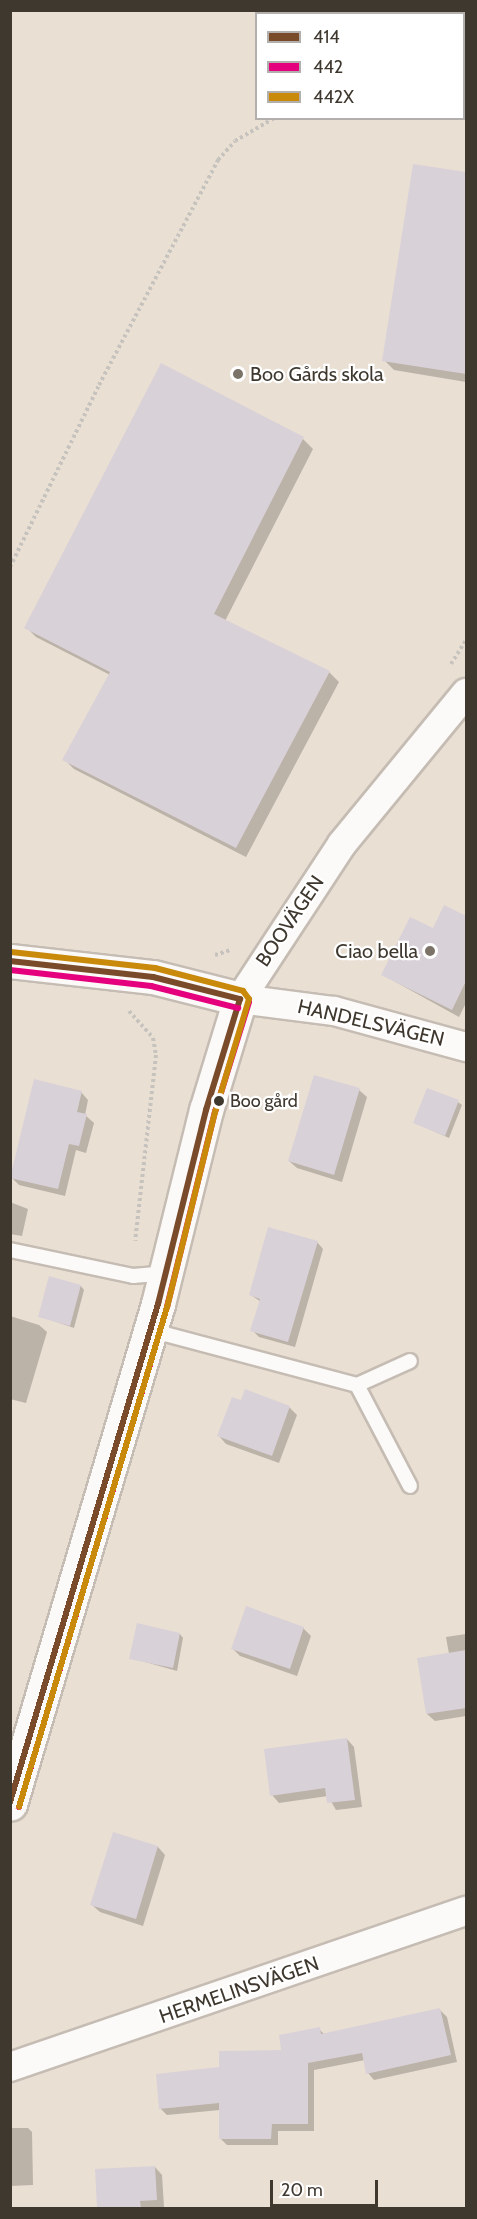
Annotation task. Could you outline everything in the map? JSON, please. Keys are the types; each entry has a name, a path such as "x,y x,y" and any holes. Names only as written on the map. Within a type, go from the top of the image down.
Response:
{"street":[{"name":"BOOVÄGEN","path":"240,999 342,844 466,693"},
{"path":"10,961 153,977 240,999 206,1110 150,1330 10,1804"},
{"name":"HANDELSVÄGEN","path":"240,999 334,1011 466,1047"},
{"name":"HERMELINSVÄGEN","path":"10,2067 466,1911"}],"lane":[{"path":"10,1250 134,1276 166,1273"},
{"path":"150,1330 357,1385 410,1361"},
{"path":"357,1385 410,1486"}],"path":[{"path":"10,567 99,385 218,160 235,141 271,120"},
{"path":"208,956 226,953 234,947"}],"green space":[{"path":"466,11 466,103 465,12 378,12"}],"building":[{"path":"413,164 466,172 466,374 382,361"},
{"path":"161,363 304,437 214,614 330,671 236,848 62,760 110,672 24,628"},
{"name":"Ciao bella","path":"444,905 466,916 466,981 452,1010 381,975 410,917 433,928"},
{"path":"314,1075 360,1088 334,1175 288,1161"},
{"path":"34,1079 82,1091 77,1112 87,1114 79,1146 69,1144 58,1189 10,1178"},
{"path":"427,1088 459,1100 445,1136 413,1123"},
{"path":"268,1227 318,1241 288,1342 250,1331 260,1299 249,1295"},
{"path":"49,1276 81,1285 70,1326 38,1317"},
{"path":"245,1389 290,1406 272,1456 217,1436 232,1397 241,1400"},
{"path":"246,1606 304,1627 290,1669 231,1649"},
{"path":"137,1623 180,1633 173,1668 129,1659"},
{"path":"466,1650 466,1708 426,1714 417,1658"},
{"path":"347,1738 355,1800 327,1803 325,1788 270,1796 264,1749"},
{"path":"113,1832 158,1846 136,1919 90,1905"},
{"path":"440,2008 451,2055 366,2074 362,2053 308,2063 308,2124 272,2124 271,2139 219,2139 219,2103 159,2109 156,2074 219,2067 219,2051 281,2050 279,2035 320,2027 321,2034"},
{"path":"155,2166 157,2200 140,2201 141,2208 97,2208 95,2169"}],"transit line":[{"name":"442X","path":"11,952 155,968 243,991 249,999 215,1112 167,1307 19,1807"},
{"name":"414","path":"10,961 153,977 240,999"},
{"name":"442","path":"10,970 151,986 238,1008"},
{"name":"414","path":"10,1802 158,1304 206,1110 240,999"},
{"name":"442","path":"19,1807 167,1307 215,1112 249,1002"}],"place":[{"name":"Boo Gårds skola","path":"238,374"},
{"name":"Ciao bella","path":"430,951"},
{"name":"Boo gård","path":"219,1101"}]}
